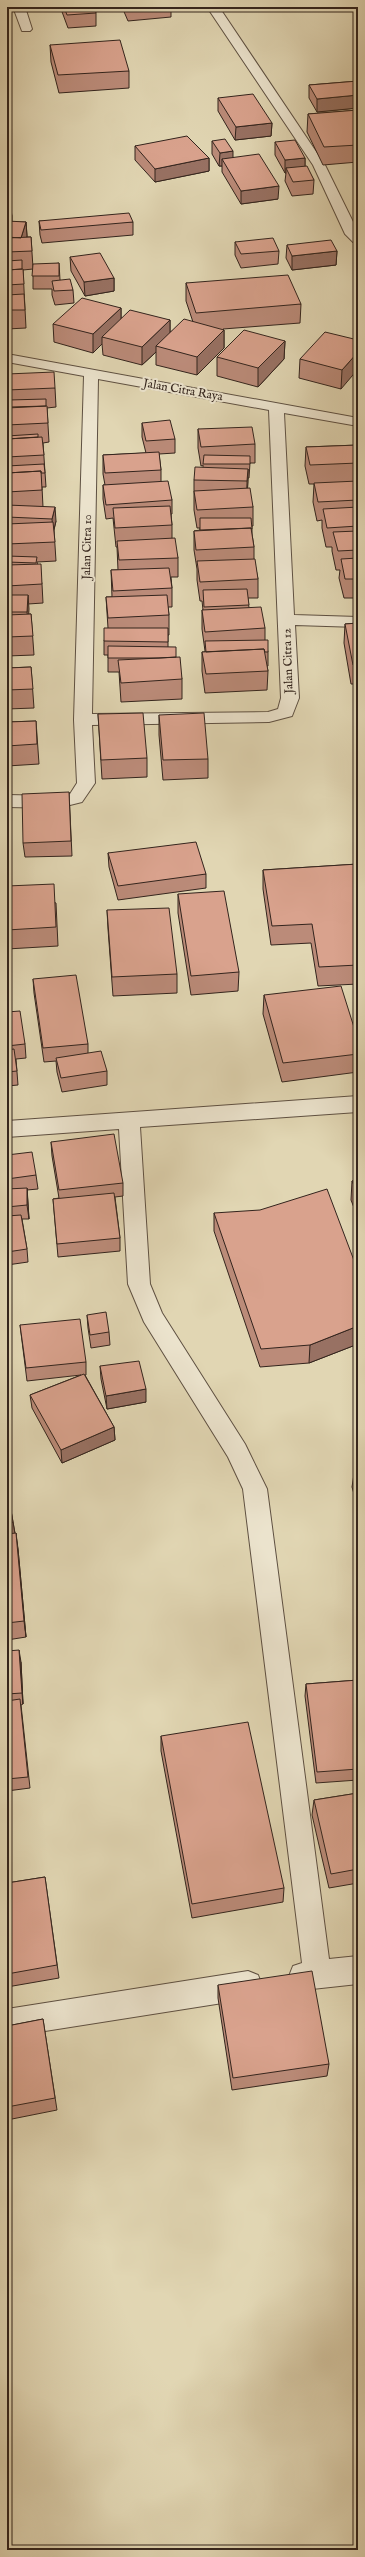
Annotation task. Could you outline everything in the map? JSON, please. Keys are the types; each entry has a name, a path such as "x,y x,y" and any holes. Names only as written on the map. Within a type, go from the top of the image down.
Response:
{"street":[{"path":"19,7 26,29"},
{"path":"213,7 319,165 352,234 358,239"},
{"name":"Jalan Citra Raya","path":"7,358 358,422"},
{"name":"Jalan Citra 10","path":"7,802 58,802 76,798 86,783 84,720 91,374"},
{"name":"Jalan Citra 12","path":"84,720 269,717 286,712 290,698 276,406"},
{"path":"286,620 358,622"},
{"path":"7,1129 358,1104"},
{"path":"129,1121 139,1284 152,1316 237,1451 255,1490 317,1973"},
{"path":"7,2023 317,1973 358,1970"}],"building":[{"path":"64,7 94,7 96,13 67,15"},
{"path":"120,40 129,71 58,75 50,45"},
{"path":"358,81 358,95 317,99 309,85"},
{"path":"253,94 272,123 236,127 218,98"},
{"path":"358,110 358,145 324,147 308,114"},
{"path":"187,136 209,158 155,169 135,146"},
{"path":"225,139 233,151 220,153 212,141"},
{"path":"295,140 305,158 285,160 275,142"},
{"path":"259,154 279,186 241,191 222,159"},
{"path":"307,166 314,180 293,182 286,168"},
{"path":"7,210 11,210 12,216 7,217"},
{"path":"129,213 133,222 41,230 39,221"},
{"path":"7,221 26,222 21,238 7,237"},
{"path":"31,237 32,251 7,252 7,238"},
{"path":"273,238 279,251 241,254 235,242"},
{"path":"331,240 337,251 292,256 287,245"},
{"path":"100,253 114,278 84,282 70,257"},
{"path":"22,260 22,269 7,270 7,261"},
{"path":"59,263 59,276 32,276 33,264"},
{"path":"23,269 24,284 7,285 7,270"},
{"path":"288,275 301,304 196,313 186,283"},
{"path":"70,279 73,290 54,291 52,281"},
{"path":"24,294 25,310 7,310 7,295"},
{"path":"82,298 121,308 93,334 53,324"},
{"path":"130,310 170,320 142,347 102,337"},
{"path":"184,319 224,330 197,357 156,346"},
{"path":"244,330 285,341 258,368 217,357"},
{"path":"325,332 358,340 358,352 342,370 300,359"},
{"path":"54,372 55,388 7,390 7,374"},
{"path":"46,399 46,406 10,407 9,400"},
{"path":"47,406 48,423 7,425 7,408"},
{"path":"170,420 175,439 146,441 142,423"},
{"path":"252,427 255,444 201,447 198,429"},
{"path":"38,434 38,437 7,439 7,436"},
{"path":"42,437 44,455 7,457 7,439"},
{"path":"358,445 358,463 310,465 306,447"},
{"path":"159,452 161,470 105,473 103,455"},
{"path":"204,455 250,456 250,464 203,464"},
{"path":"44,464 45,473 41,473 41,471 7,473 7,466"},
{"path":"195,467 248,469 247,481 194,480"},
{"path":"41,471 42,490 7,492 7,473"},
{"path":"168,481 172,500 106,505 103,485"},
{"path":"358,481 358,500 318,502 314,483"},
{"path":"250,488 253,507 197,510 194,491"},
{"path":"7,505 55,507 52,519 7,517"},
{"path":"170,506 172,525 115,528 113,508"},
{"path":"358,507 358,526 327,528 323,509"},
{"path":"200,518 251,518 252,529 200,530"},
{"path":"53,522 55,542 7,544 7,524"},
{"path":"251,528 254,547 196,550 194,531"},
{"path":"358,531 358,550 338,551 333,532"},
{"path":"175,538 178,558 119,560 117,541"},
{"path":"7,556 37,557 36,563 7,562"},
{"path":"358,558 358,579 345,579 341,559"},
{"path":"255,559 258,579 200,582 197,561"},
{"path":"41,564 42,584 7,586 7,565"},
{"path":"169,568 172,588 113,591 111,570"},
{"path":"247,589 249,605 204,607 203,590"},
{"path":"7,595 28,595 27,612 7,612"},
{"path":"167,595 169,615 108,618 106,597"},
{"path":"261,607 265,628 205,632 202,610"},
{"path":"31,614 33,636 7,637 7,615"},
{"path":"358,623 358,665 353,665 345,624"},
{"path":"104,628 168,628 168,642 104,641"},
{"path":"268,640 268,652 265,652 264,649 206,652 205,641"},
{"path":"108,646 176,647 176,657 108,658"},
{"path":"264,649 268,671 206,674 202,652"},
{"path":"180,657 182,679 121,683 118,660"},
{"path":"31,667 33,689 7,690 7,668"},
{"path":"143,713 147,758 101,760 98,714"},
{"path":"204,713 208,759 163,760 159,715"},
{"path":"36,721 37,744 7,746 7,722"},
{"path":"69,792 71,841 23,843 22,794"},
{"path":"196,842 206,874 118,886 108,853"},
{"path":"358,864 358,965 319,967 312,924 272,926 263,870"},
{"path":"54,884 56,927 7,930 7,886"},
{"path":"224,891 239,972 191,976 178,894"},
{"path":"169,908 177,974 112,977 107,910"},
{"path":"76,975 88,1044 43,1048 33,979"},
{"path":"341,986 358,1040 358,1054 283,1063 264,995"},
{"path":"20,1011 25,1044 7,1046 7,1012"},
{"path":"14,1049 17,1071 7,1072 7,1050"},
{"path":"101,1051 107,1071 61,1078 56,1058"},
{"path":"114,1134 123,1183 59,1190 51,1142"},
{"path":"32,1152 36,1175 7,1179 7,1155"},
{"path":"358,1180 358,1195 352,1181"},
{"path":"27,1188 27,1205 7,1207 7,1189"},
{"path":"327,1189 358,1271 358,1326 310,1345 261,1349 214,1213 260,1210"},
{"path":"114,1193 120,1238 57,1244 53,1199"},
{"path":"21,1215 27,1249 7,1252 7,1216"},
{"path":"106,1312 109,1332 90,1335 87,1315"},
{"path":"80,1319 86,1362 26,1368 20,1325"},
{"path":"139,1361 146,1389 106,1396 100,1366"},
{"path":"84,1374 114,1427 61,1450 30,1395"},
{"path":"354,1474 358,1474 358,1490"},
{"path":"7,1487 13,1522 7,1523"},
{"path":"16,1533 24,1621 7,1623 7,1534"},
{"path":"19,1650 22,1693 7,1694 7,1651"},
{"path":"358,1680 358,1769 317,1772 306,1684"},
{"path":"20,1699 28,1777 7,1779 7,1701"},
{"path":"248,1722 284,1888 192,1904 161,1736"},
{"path":"358,1793 358,1869 331,1874 314,1800"},
{"path":"45,1877 57,1965 7,1974 7,1883"},
{"path":"312,1971 329,2064 233,2078 218,1985"},
{"path":"43,2019 55,2098 7,2107 7,2026"}]}
